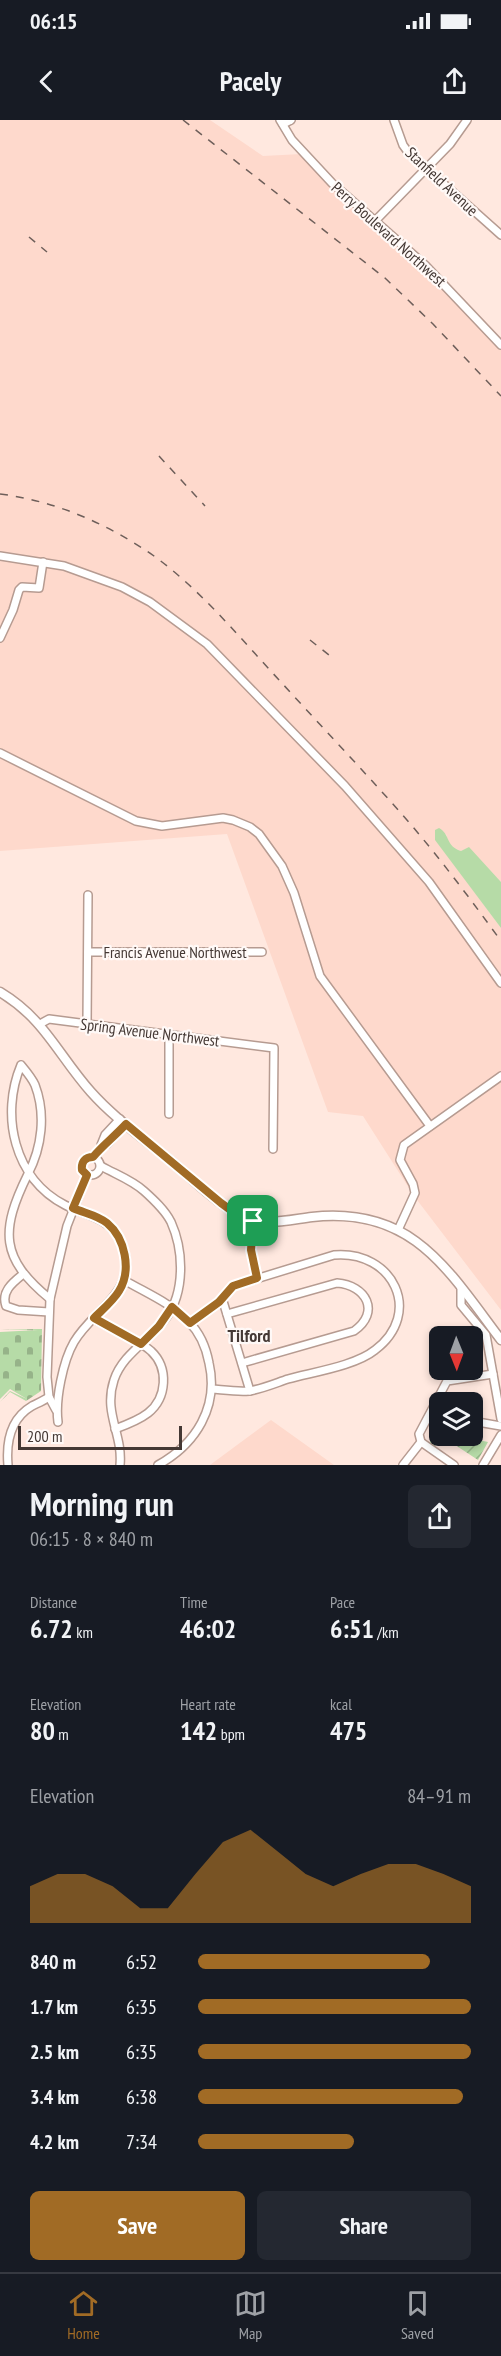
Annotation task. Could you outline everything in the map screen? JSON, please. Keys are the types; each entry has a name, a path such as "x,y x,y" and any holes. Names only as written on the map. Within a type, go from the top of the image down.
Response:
{"main road":[{"path":"0,992 28,1012 40,1024 86,1086 123,1121 236,1214 253,1221 272,1222 344,1215 379,1222 398,1230 434,1255 501,1340"}],"street":[{"path":"281,122 291,120"},
{"name":"Stanfield Avenue","path":"394,120 403,145 426,169 501,235"},
{"path":"376,220 450,144 467,120"},
{"name":"Perry Boulevard Northwest","path":"281,122 292,140 332,183 425,265 501,345"},
{"path":"0,556 43,562 86,573 122,587 150,602 207,644 345,786 429,882 501,983"},
{"path":"0,638 19,590 22,587 39,588 43,562"},
{"path":"0,753 136,821 162,826 223,818 250,827 272,850 289,880 320,976 430,1126"},
{"path":"87,1024 88,896"},
{"name":"Francis Avenue Northwest","path":"88,952 262,952"},
{"name":"Spring Avenue Northwest","path":"40,1024 49,1019 274,1048 273,1149"},
{"path":"169,1114 170,1035"},
{"path":"50,1299 22,1275 8,1250 5,1234 12,1202 28,1173 35,1160 42,1134 35,1083 21,1065 11,1088 8,1121 10,1140 28,1173 45,1192 73,1208 97,1217 114,1231 121,1241 125,1254 124,1280 115,1297 77,1338 66,1360 56,1410"},
{"path":"398,1230 415,1193 413,1184 400,1160 401,1149 408,1141 501,1076"},
{"path":"87,1175 82,1170 85,1159 93,1157 105,1135 123,1121"},
{"path":"93,1157 101,1166 143,1190 164,1212 171,1223 178,1248 180,1272 178,1293 172,1307 159,1326 120,1365 110,1391 110,1413 119,1447 120,1465"},
{"path":"87,1175 97,1174 101,1166"},
{"path":"58,1422 56,1410 49,1397 47,1347 50,1299 63,1240 87,1175"},
{"path":"253,1221 251,1250 257,1278"},
{"path":"190,1323 222,1298 233,1286 345,1254 366,1258 382,1268 399,1294 399,1315 390,1334 367,1356 250,1391 212,1389"},
{"path":"22,1275 9,1286 3,1299 6,1306 18,1310 49,1312"},
{"path":"124,1280 172,1307 190,1323 203,1340 212,1374 208,1410 194,1435 174,1456 158,1465"},
{"path":"227,1314 337,1283 353,1285 359,1289 367,1301 367,1316 360,1327 354,1331 242,1363"},
{"path":"461,1288 461,1305 486,1335 501,1419"},
{"path":"222,1298 250,1391"},
{"path":"94,1318 141,1344 160,1363 164,1388 156,1404 146,1415 114,1429"},
{"path":"483,1376 493,1374"},
{"path":"443,1392 447,1382 457,1380"},
{"path":"8,1465 10,1430 23,1413 49,1397"},
{"path":"429,1420 419,1434 421,1442 454,1465"},
{"path":"483,1422 501,1426"},
{"path":"483,1465 501,1435"},
{"path":"403,1465 421,1442"}],"shaded area":[{"path":"0,120 210,120 263,156 302,154 379,221 501,342 501,882 469,848 461,851 453,848 446,834 436,840 501,928 501,1310 414,1196 363,1116 328,1112 227,834 0,851"},
{"path":"271,1420 334,1465 210,1465"}],"green space":[{"path":"439,828 456,849 461,851 469,847 501,882 501,928 435,840 435,830"},
{"path":"0,1329 42,1329 41,1391 26,1401 10,1392 0,1402 10,1391 27,1399 10,1389 0,1399 0,1332 38,1330"},
{"path":"483,1441 488,1442 478,1460 457,1446 483,1446"}],"railway":[{"path":"183,120 385,278 433,324 501,396"},
{"path":"29,237 47,252"},
{"path":"159,456 205,506"},
{"path":"0,494 41,502 100,524 154,556 188,584 400,812 452,875 501,941"},
{"path":"310,640 334,659"}],"district":[{"name":"Tilford","path":"249,1336"}],"route":[{"path":"126,1124 221,1203 243,1218 253,1221 251,1250 257,1278 233,1286 219,1302 190,1323 172,1307 167,1317 141,1344 94,1318 120,1289 126,1267 125,1254 121,1241 106,1223 73,1208 87,1175 82,1170 83,1162 93,1157 101,1145 107,1144 126,1124"}]}
